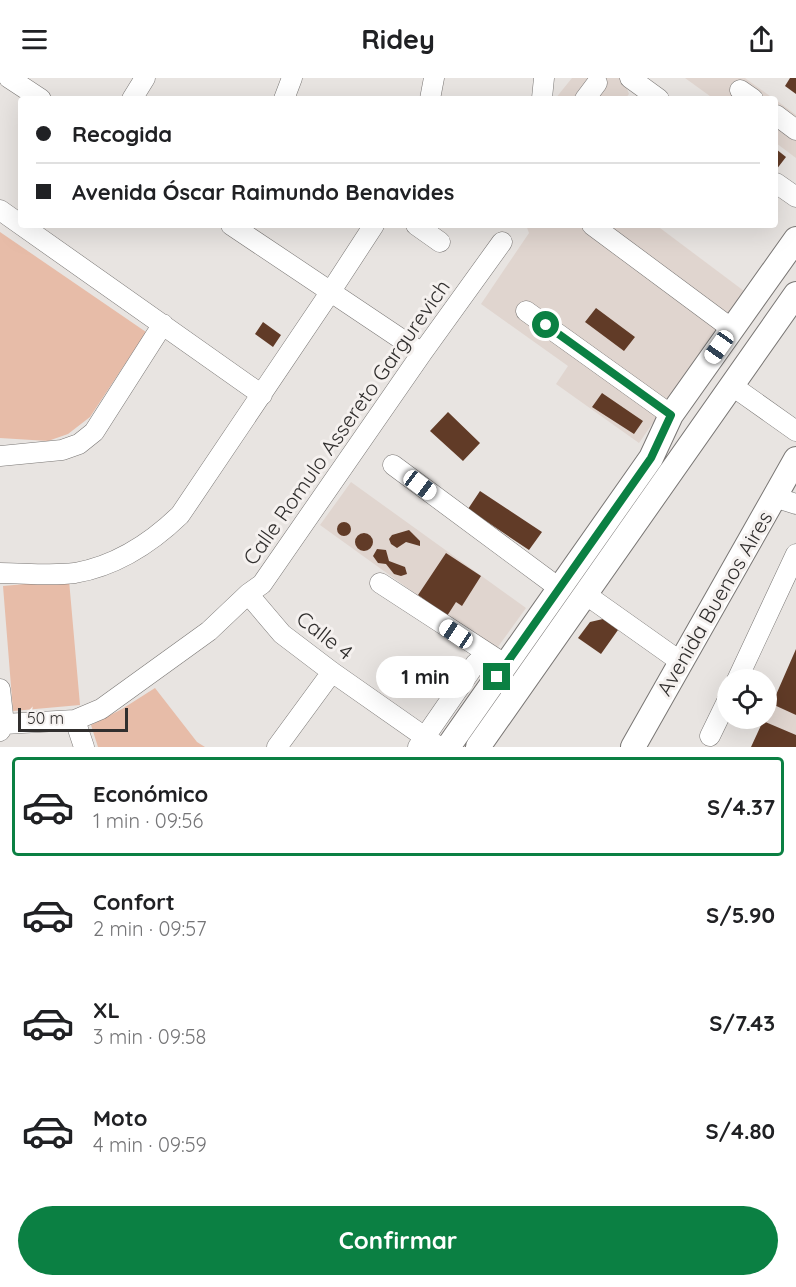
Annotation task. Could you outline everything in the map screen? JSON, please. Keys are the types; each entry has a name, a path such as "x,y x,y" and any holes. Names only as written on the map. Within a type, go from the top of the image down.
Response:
{"main road":[{"path":"448,747 651,458 671,415 796,239"},
{"path":"478,747 796,294"},
{"path":"735,325 764,339"},
{"path":"731,385 735,325"},
{"name":"Avenida Buenos Aires","path":"633,747 681,662 785,501 796,459"},
{"path":"501,671 517,691"}],"street":[{"path":"9,78 36,96"},
{"path":"134,96 145,78"},
{"path":"285,96 292,78"},
{"path":"431,96 434,78"},
{"path":"630,78 655,96"},
{"path":"587,96 597,82"},
{"path":"778,116 796,130"},
{"path":"778,184 796,198"},
{"path":"0,210 18,223"},
{"path":"26,228 262,395"},
{"path":"236,228 422,353"},
{"path":"0,573 74,573 105,564 162,532 180,515 372,228"},
{"path":"420,228 440,242"},
{"path":"596,228 735,325"},
{"name":"Calle Romulo Assereto Gargurevich","path":"2,726 75,720 101,709 209,631 248,594 262,584 502,242"},
{"path":"526,311 671,415"},
{"path":"0,456 62,450 79,444 94,432 163,324"},
{"path":"731,385 796,431"},
{"path":"393,465 559,588"},
{"path":"741,669 796,554"},
{"path":"380,583 501,671"},
{"name":"Calle 4","path":"248,594 282,634 427,744"},
{"path":"585,594 681,662"},
{"path":"427,744 476,663"},
{"path":"277,747 332,672"},
{"path":"0,689 2,726"},
{"path":"75,720 84,747"},
{"path":"710,736 717,722"}],"shaded area":[{"path":"572,78 623,78 629,94 627,96 557,96"},
{"path":"685,78 745,78 770,96 710,96"},
{"path":"778,102 796,115 796,158 778,144"},
{"path":"527,228 660,228 744,291 639,443 556,384 568,366 481,304 529,233"},
{"path":"0,232 146,332 90,417 68,434 48,441 0,438"},
{"path":"351,482 526,608 495,651 320,525"},
{"path":"69,580 80,705 13,711 3,586"},
{"path":"796,654 796,747 752,747 761,729 777,729 777,695"},
{"path":"155,688 197,742 205,747 98,747 91,725"}],"building":[{"path":"790,78 796,78 796,94 785,86"},
{"path":"778,151 786,157 778,167"},
{"path":"596,308 635,337 624,351 585,322"},
{"path":"263,322 281,335 273,347 255,334"},
{"path":"602,393 643,421 634,434 592,407"},
{"path":"448,412 480,443 463,461 430,431"},
{"path":"480,491 542,532 529,550 468,509"},
{"path":"341,522 347,522 351,529 347,536 341,536 337,532 337,526"},
{"path":"409,530 420,541 420,546 406,542 397,548 391,544 389,539 392,535"},
{"path":"364,533 370,536 373,542 370,548 364,551 358,548 355,542 358,536"},
{"path":"377,549 386,550 389,561 405,567 407,574 401,576 394,574 386,564 378,563 373,556"},
{"path":"446,553 481,576 462,606 456,602 447,616 418,595"},
{"path":"603,619 618,630 601,654 578,638 590,622"},
{"path":"796,649 796,715 777,706 777,693"},
{"path":"777,727 796,735 796,747 751,747 759,729 777,729"}],"route":[{"path":"497,677 651,458 671,415 546,325"}]}
